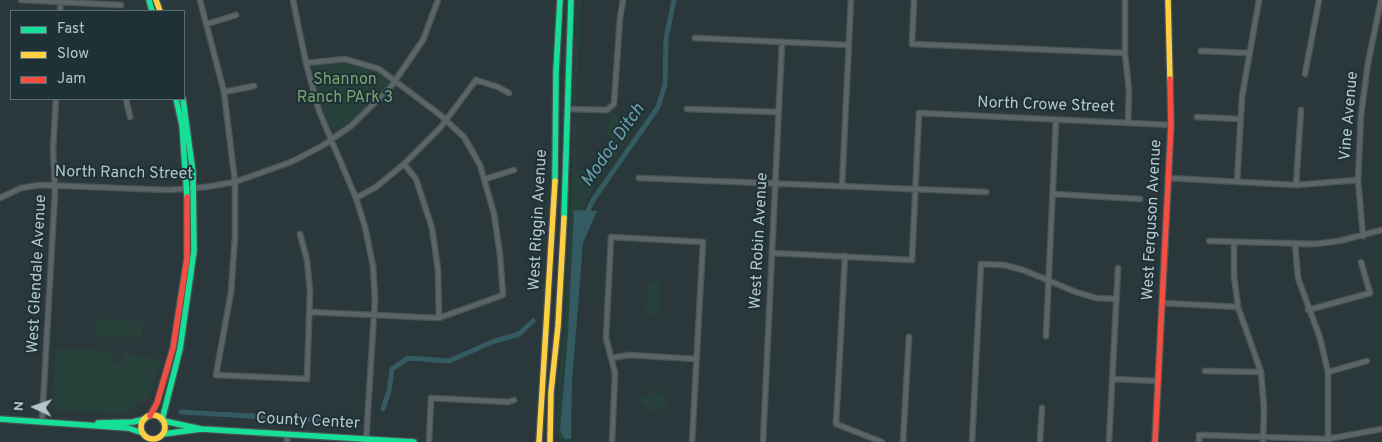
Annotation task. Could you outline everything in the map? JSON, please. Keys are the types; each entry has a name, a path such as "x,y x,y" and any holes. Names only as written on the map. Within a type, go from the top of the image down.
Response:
{"street":[{"path":"21,0 121,5"},
{"path":"200,0 224,92 235,182 235,237 232,284 216,375 307,379 310,312 308,268 300,234"},
{"path":"293,0 306,63 319,111 330,141 356,198 365,227 373,266 374,315 366,441"},
{"name":"North Ranch Street","path":"0,198 28,186 190,189 235,182 291,162 330,141 376,103 396,80 423,40 438,0"},
{"name":"West Riggin Avenue","path":"539,442 556,172 556,72 560,0"},
{"name":"West Riggin Avenue","path":"550,442 551,392 558,326 566,177 570,0"},
{"path":"567,109 607,110 611,108 615,99 620,18 623,0"},
{"path":"842,186 851,0"},
{"path":"914,0 912,44 1125,53"},
{"path":"1125,0 1125,53 1129,91 1128,122"},
{"name":"West Ferguson Avenue","path":"1155,442 1172,125 1168,0"},
{"path":"1237,182 1240,119 1248,53 1259,0"},
{"path":"1305,74 1319,0"},
{"name":"Vine Avenue","path":"1363,236 1358,180 1364,83 1381,0"},
{"path":"207,24 236,15"},
{"path":"695,38 849,45"},
{"name":"West Robin Avenue","path":"763,442 782,42"},
{"path":"1201,51 1248,53"},
{"path":"306,63 335,58 358,61 379,69 396,80 446,120 468,144 485,179 498,235 503,295 439,318 310,312"},
{"path":"356,198 376,187 404,164 446,120 476,80 498,87 509,93"},
{"path":"224,92 254,86"},
{"name":"West Glendale Avenue","path":"42,421 55,185 53,150 56,100"},
{"path":"126,100 130,117"},
{"path":"0,419 132,428 152,439 159,438 163,420 163,409 180,349 188,306 194,251 190,189 182,125 176,100"},
{"path":"144,442 142,424 148,417 162,389 181,304 190,189 190,142 183,100"},
{"path":"687,110 778,112"},
{"path":"1296,185 1301,110"},
{"name":"North Crowe Street","path":"916,189 919,113 1172,125"},
{"path":"1197,117 1240,119"},
{"path":"1046,336 1056,120"},
{"path":"404,164 416,179 432,228 438,270 439,318"},
{"path":"485,179 514,170"},
{"path":"639,178 986,192"},
{"path":"1168,178 1296,185 1358,180"},
{"path":"772,253 912,260 916,189"},
{"path":"1053,194 1140,198"},
{"path":"1209,241 1295,243 1339,241 1382,230"},
{"path":"612,442 616,380 606,338 611,237 703,242 692,442"},
{"path":"1234,242 1234,276 1238,306 1261,372 1264,409 1263,440"},
{"path":"1295,243 1298,278 1308,310 1320,338 1328,372 1328,441"},
{"path":"845,256 836,424 882,442"},
{"path":"1308,310 1370,294 1361,262"},
{"path":"972,442 981,264 1004,265 1024,270 1048,282 1096,298 1116,299"},
{"path":"1109,442 1118,268"},
{"path":"1163,303 1238,306"},
{"path":"902,442 909,337"},
{"path":"610,358 629,355 696,359"},
{"path":"1328,372 1367,361"},
{"path":"1205,371 1261,372"},
{"path":"1112,379 1158,381"},
{"path":"429,442 432,398 508,402 514,400"},
{"path":"1040,442 1042,408"},
{"path":"94,424 133,422 156,416 163,420"},
{"name":"County Center","path":"163,420 201,430 287,439 414,442"},
{"path":"1199,442 1199,434 1263,440 1328,441 1382,429"},
{"name":"County Center","path":"159,438 201,430"}],"green space":[{"path":"577,0 581,0 576,105 572,101"},
{"name":"Shannon Ranch PArk 3","path":"338,62 357,64 371,69 386,76 389,84 341,129 335,131 329,127 311,72 315,64"},
{"path":"613,111 633,131 597,182 581,212 574,210 568,332 562,384 565,439 571,439 571,442 562,442 556,434 573,170 573,117 577,113 576,170 599,171 606,162 609,114"},
{"path":"648,282 661,282 659,316 646,315"},
{"path":"95,319 143,321 142,338 95,336"},
{"path":"55,349 110,351 114,356 114,362 121,362 122,356 126,351 135,357 158,359 160,363 149,398 135,404 127,414 56,410 52,408"},
{"path":"652,390 658,390 657,393 666,396 666,400 669,400 665,407 657,409 656,412 651,412 651,409 646,408 646,406 642,405 643,402 640,402 640,397 652,393"}],"water":[{"path":"574,210 597,211 583,243 572,382 571,439 565,439 560,431 568,332"}],"waterway":[{"name":"Modoc Ditch","path":"586,215 593,200 658,107 665,85 666,39 674,0"},
{"path":"383,409 389,391 392,369 408,358 449,361 492,342 519,334 533,321"},
{"path":"181,412 355,422"}],"traffic: fast":[{"path":"149,0 152,10"},
{"path":"555,181 556,72 560,0"},
{"path":"564,218 571,0"},
{"path":"176,100 182,125 187,197"},
{"path":"162,420 180,349 194,251 193,173 183,100"},
{"path":"0,419 128,428 143,433"},
{"path":"98,423 133,422 145,419"},
{"path":"164,421 201,429"},
{"path":"163,434 201,429 414,442"}],"traffic: slow":[{"path":"156,0 160,10"},
{"path":"1168,0 1170,79"},
{"path":"539,442 555,181"},
{"path":"550,442 551,392 558,326 564,218"},
{"path":"153,415 158,416 164,422 165,427 164,432 158,438 153,439 148,438 142,432 141,427 142,422 148,416 153,415"}],"traffic: jam":[{"path":"1155,442 1171,125 1170,79"},
{"path":"150,416 157,403 173,348 187,258 187,197"}]}
